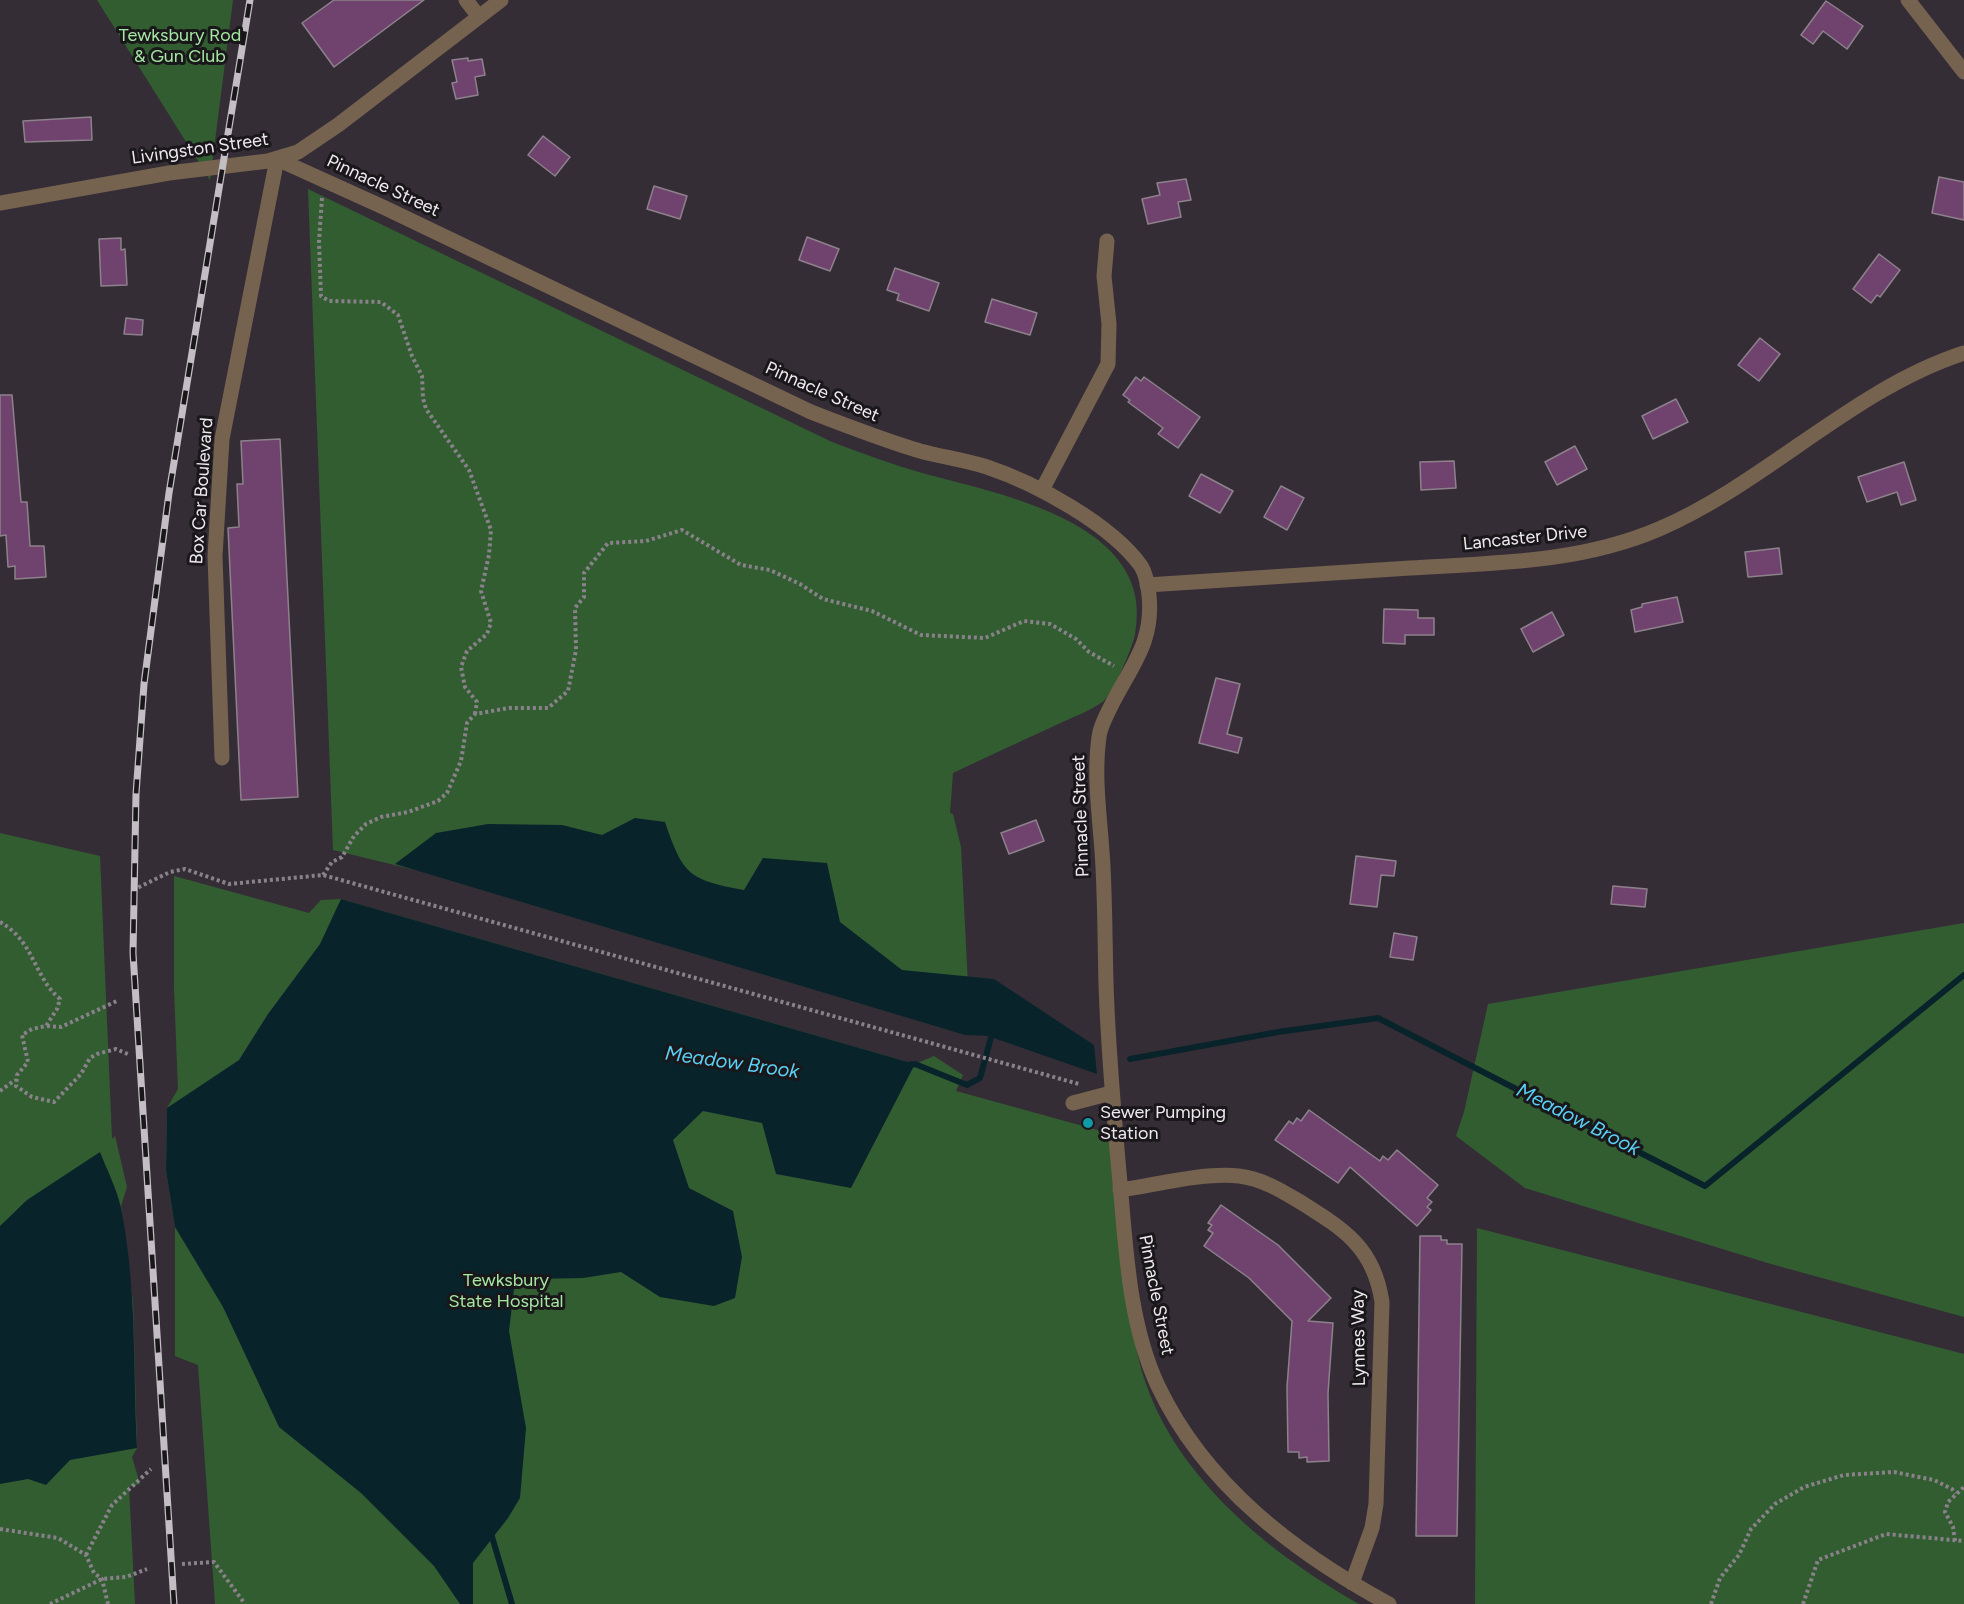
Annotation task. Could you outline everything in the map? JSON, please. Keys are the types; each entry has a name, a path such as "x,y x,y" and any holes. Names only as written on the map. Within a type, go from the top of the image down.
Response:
{"street":[{"path":"466,0 479,17"},
{"name":"Livingston Street","path":"0,203 158,174 277,159 298,152 501,0"},
{"path":"1908,0 1964,72"},
{"name":"Pinnacle Street","path":"277,159 811,412 864,434 927,453 986,466 1042,490 1084,514 1142,568 1148,585 1150,630 1143,652 1128,674 1099,733 1096,774 1103,869 1111,1093 1125,1243 1145,1353 1158,1387 1183,1430 1216,1474 1263,1521 1322,1565 1389,1604"},
{"name":"Box Car Boulevard","path":"222,758 215,556 222,439 277,159"},
{"path":"1042,490 1108,364 1109,324 1104,276 1107,241"},
{"name":"Lancaster Drive","path":"1148,585 1518,561 1565,557 1606,548 1659,529 1747,481 1871,398 1921,370 1964,353"},
{"path":"1073,1103 1111,1093"},
{"name":"Lynnes Way","path":"1120,1191 1225,1176 1262,1181 1283,1191 1342,1229 1366,1256 1377,1278 1382,1302 1376,1504 1372,1528 1352,1583"}],"path":[{"path":"323,875 332,862 342,857 354,836 366,824 381,817 408,812 438,801 447,793 461,761 467,723 475,714 477,702 465,687 461,667 467,651 487,634 491,623 481,591 489,555 490,527 465,462 426,409 422,376 412,356 398,315 381,302 328,301 321,296 319,242 324,180"},
{"path":"475,714 509,708 548,708 568,691 576,650 575,608 584,597 584,573 608,543 646,541 682,530 741,565 770,570 823,599 872,611 921,635 985,638 1024,621 1050,624 1076,639 1089,652 1128,674"},
{"path":"133,890 170,872 185,869 229,884 323,875 1111,1093"},
{"path":"0,921 27,946 40,972 60,999 57,1009 46,1026"},
{"path":"0,1091 15,1080 28,1062 22,1035 32,1029 46,1026 61,1027 119,1000"},
{"path":"15,1080 16,1086 32,1097 54,1102 81,1074 90,1058 96,1054 116,1049 130,1056"},
{"path":"86,1555 112,1505 152,1469"},
{"path":"1711,1604 1720,1578 1739,1555 1751,1529 1775,1504 1804,1487 1844,1475 1893,1472 1934,1480 1952,1489 1955,1494"},
{"path":"1955,1541 1953,1527 1945,1512 1948,1502 1964,1487"},
{"path":"0,1529 58,1538 86,1555 94,1573 102,1580 108,1604"},
{"path":"1803,1604 1818,1560 1886,1534 1964,1541"},
{"path":"182,1564 214,1562 245,1604"},
{"path":"50,1604 93,1583 126,1577 147,1569"}],"green space":[{"name":"Tewksbury Rod & Gun Club","path":"97,0 233,0 210,180"},
{"path":"308,189 832,442 910,470 991,491 1066,520 1098,540 1122,565 1136,596 1135,635 1111,692 1101,703 1083,713 953,773 950,813 953,814 961,847 969,1005 333,850"},
{"path":"0,833 100,856 112,1139 115,1136 127,1187 121,1206 133,1302 137,1448 132,1457 140,1484 129,1487 135,1604 0,1604"},
{"name":"Tewksbury State Hospital","path":"174,876 309,913 321,900 341,899 915,1064 934,1056 963,1075 956,1091 1112,1134 1137,1352 1149,1393 1168,1432 1192,1467 1252,1530 1323,1582 1359,1604 215,1604 198,1365 175,1356 175,1227 166,1171 167,1108 178,1089 174,989"},
{"path":"1964,923 1964,1317 1771,1264 1525,1188 1456,1136 1464,1112 1488,1004"},
{"path":"1477,1228 1964,1354 1964,1604 1475,1604"}],"water":[{"path":"635,818 665,822 683,864 691,872 711,883 744,890 763,858 827,863 840,922 902,970 994,979 1094,1045 1097,1074 988,1036 965,1035 395,864 436,833 488,824 562,825 602,835"},
{"path":"341,899 915,1064 851,1188 776,1174 762,1123 703,1111 673,1140 689,1188 733,1211 742,1257 735,1298 714,1306 660,1297 621,1272 583,1278 534,1279 514,1289 509,1331 526,1428 520,1498 508,1518 473,1563 473,1604 460,1604 434,1566 361,1493 279,1427 223,1307 175,1227 166,1171 167,1108 239,1060 268,1014 320,944"},
{"path":"100,1152 119,1201 130,1268 137,1448 70,1460 46,1485 28,1479 0,1484 0,1226 27,1200"}],"building":[{"path":"334,0 424,0 334,67 302,23"},
{"path":"1826,1 1863,26 1847,49 1823,31 1813,44 1801,35"},
{"path":"468,58 468,61 482,59 485,75 475,77 478,95 456,99 452,83 457,82 452,60"},
{"path":"91,117 92,140 25,142 23,121"},
{"path":"543,136 570,157 555,176 528,155"},
{"path":"1939,177 1964,182 1964,220 1932,213"},
{"path":"1186,179 1191,200 1178,202 1181,217 1148,224 1142,199 1160,195 1157,183"},
{"path":"654,186 687,196 680,219 647,209"},
{"path":"807,237 839,249 830,271 799,260"},
{"path":"121,238 121,250 125,249 127,285 101,286 99,239"},
{"path":"1879,254 1900,270 1880,297 1877,295 1871,303 1853,289"},
{"path":"895,268 939,283 929,311 897,300 899,294 887,290"},
{"path":"992,299 1037,313 1030,335 985,322"},
{"path":"126,318 143,320 142,335 124,334"},
{"path":"1760,338 1780,354 1759,381 1738,365"},
{"path":"1136,377 1141,381 1144,377 1200,417 1178,448 1158,434 1163,428 1128,402 1130,400 1123,395"},
{"path":"0,395 12,395 21,502 27,502 30,546 44,546 46,577 15,579 15,566 8,567 6,535 0,536"},
{"path":"1676,399 1688,422 1653,439 1642,416"},
{"path":"280,439 298,797 241,800 228,528 239,527 237,484 243,484 241,441"},
{"path":"1575,446 1587,469 1557,485 1545,462"},
{"path":"1454,461 1456,488 1421,490 1420,462"},
{"path":"1904,462 1916,500 1901,505 1897,492 1867,502 1858,477"},
{"path":"1201,474 1233,491 1220,513 1189,496"},
{"path":"1281,486 1304,498 1287,530 1264,517"},
{"path":"1779,548 1782,574 1748,577 1745,552"},
{"path":"1677,597 1683,622 1635,632 1631,610 1642,607 1642,604"},
{"path":"1384,609 1418,610 1418,618 1434,618 1434,635 1405,635 1405,644 1383,643"},
{"path":"1552,612 1564,635 1533,652 1521,629"},
{"path":"1216,678 1240,684 1227,734 1242,738 1238,753 1199,743"},
{"path":"1036,820 1044,841 1009,854 1001,833"},
{"path":"1356,856 1396,861 1394,876 1381,875 1377,907 1350,904"},
{"path":"1613,886 1647,889 1645,907 1611,904"},
{"path":"1394,933 1417,937 1413,960 1390,957"},
{"path":"1309,1110 1380,1161 1383,1156 1388,1160 1397,1150 1438,1185 1427,1198 1432,1202 1427,1207 1431,1210 1417,1226 1350,1167 1338,1183 1275,1140 1289,1121 1293,1124 1297,1118 1301,1121"},
{"path":"1221,1205 1278,1245 1331,1298 1308,1321 1333,1323 1328,1393 1329,1461 1307,1462 1307,1457 1299,1458 1299,1452 1288,1452 1287,1387 1292,1321 1249,1278 1204,1246 1213,1233 1208,1230 1212,1225 1208,1223"},
{"path":"1420,1236 1441,1236 1441,1240 1447,1240 1447,1244 1462,1244 1457,1536 1416,1536"}],"waterway":[{"name":"Meadow Brook","path":"1130,1059 1278,1032 1378,1018 1705,1186 1964,975"},
{"name":"Meadow Brook","path":"907,1065 915,1064 967,1085 980,1078 993,1030"},
{"path":"490,1530 512,1604"}],"railway":[{"path":"174,1604 133,953 136,794 144,684 169,493 250,0"}],"place":[{"name":"Sewer Pumping Station","path":"1088,1123"}]}
